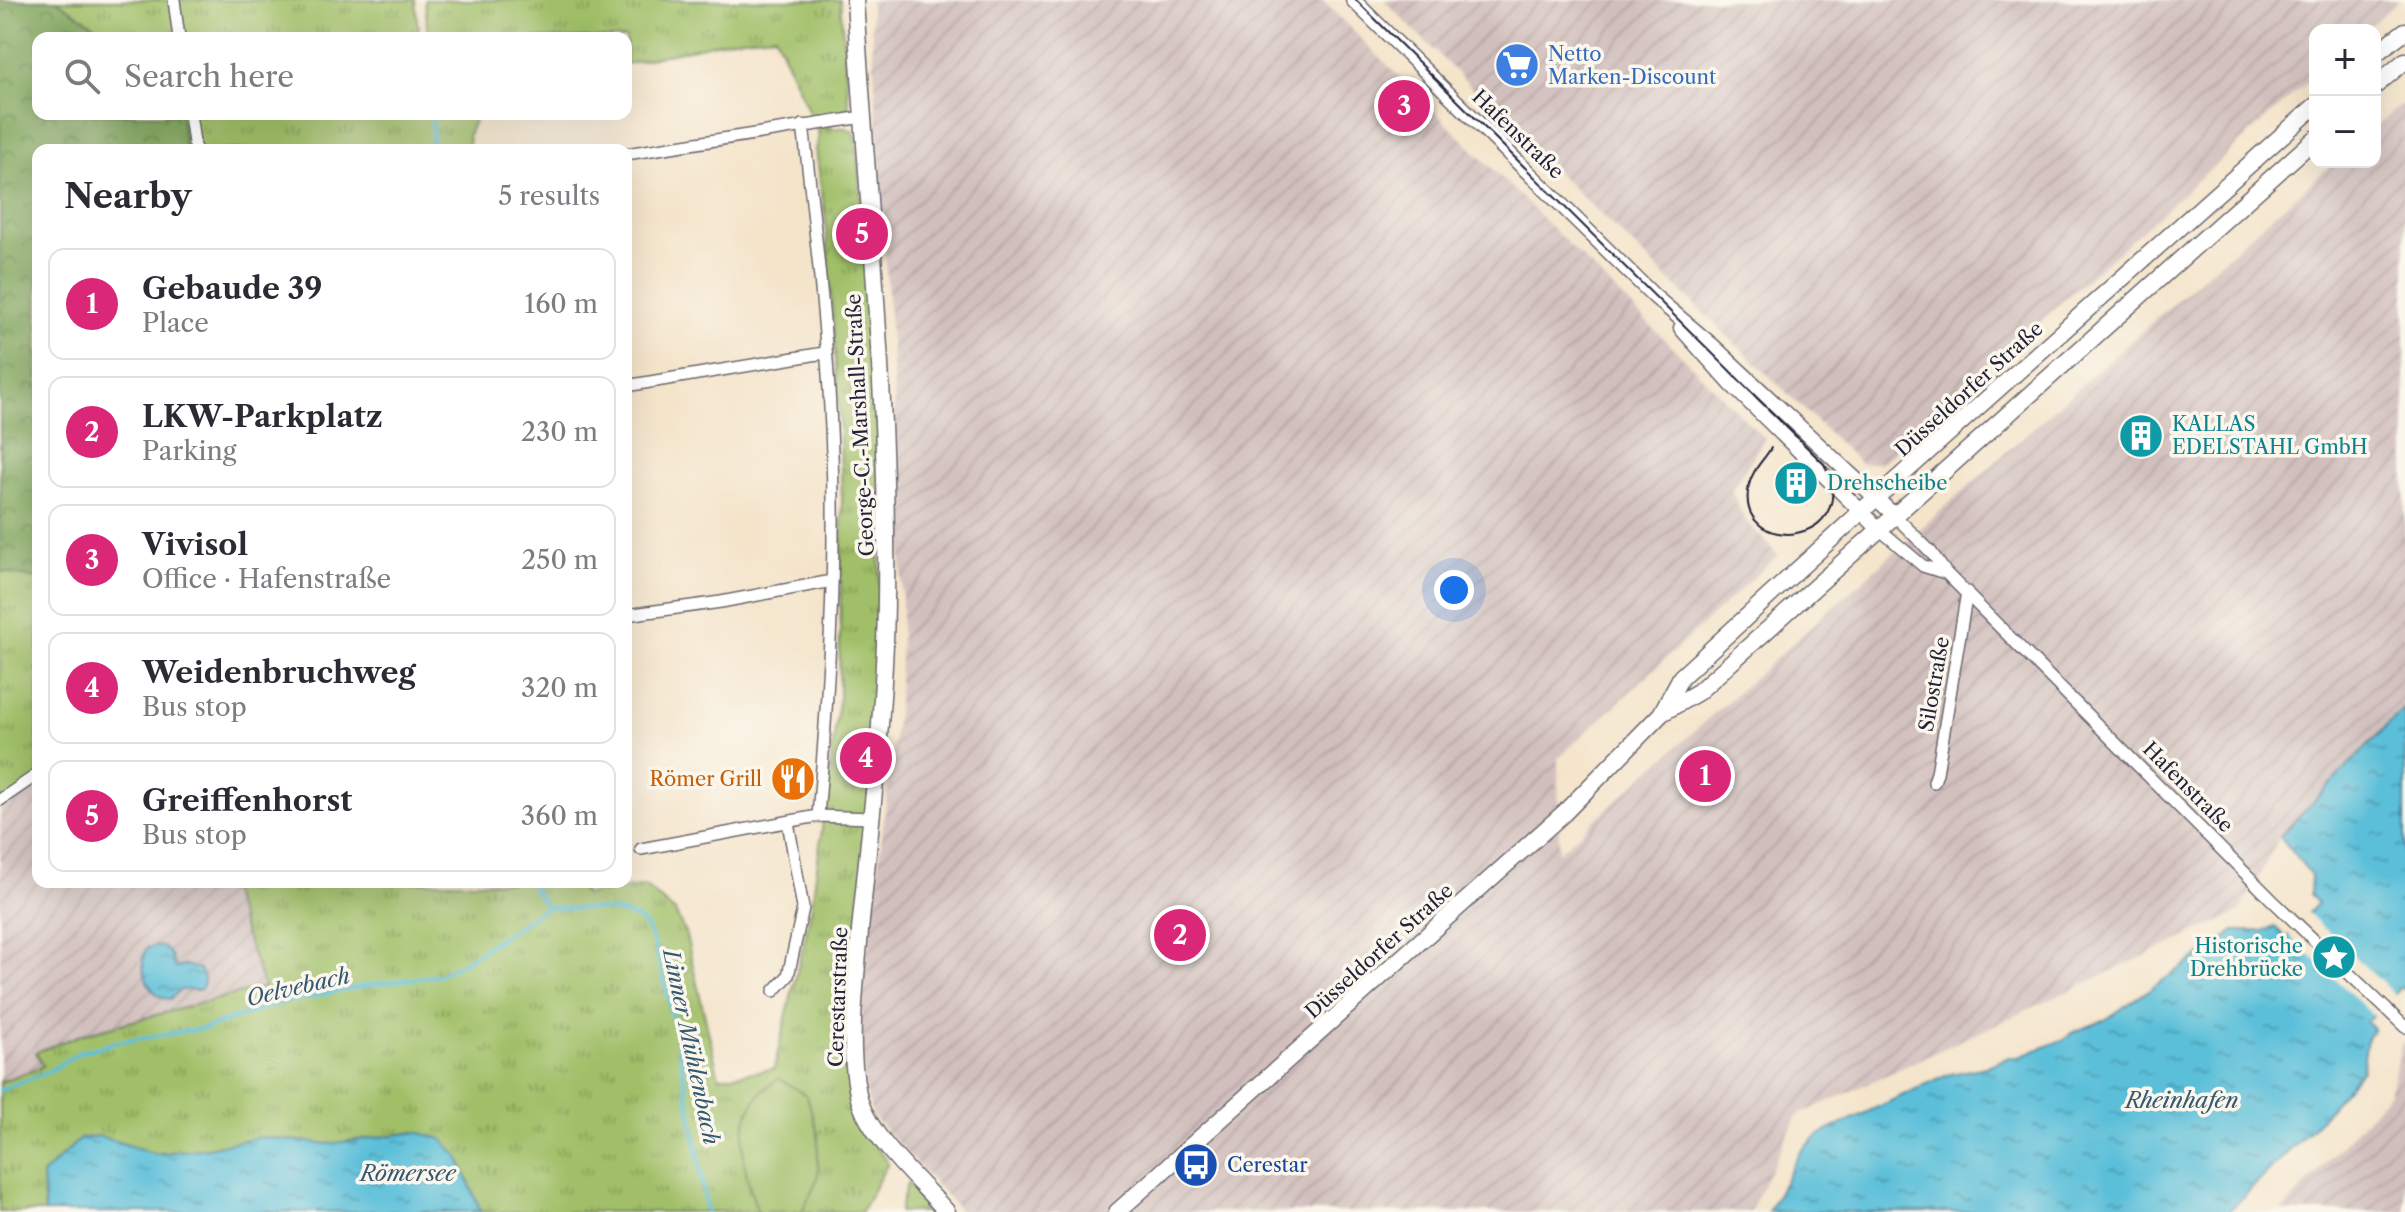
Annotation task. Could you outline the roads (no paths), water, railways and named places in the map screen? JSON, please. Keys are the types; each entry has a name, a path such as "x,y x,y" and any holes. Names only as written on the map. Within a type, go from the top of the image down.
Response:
{"main road":[{"name":"George-C.-Marshall-Straße","path":"855,0 883,411 886,509 884,649 872,800"},
{"path":"2381,49 2405,31"},
{"path":"2381,81 2405,61"},
{"name":"Düsseldorfer Straße","path":"1662,713 1681,677 1876,498 2309,111"},
{"name":"Düsseldorfer Straße","path":"1117,1212 1564,813 1662,713 1698,692 2309,144"},
{"name":"Cerestarstraße","path":"872,800 856,983 855,1073 858,1095 873,1129 947,1212"}],"street":[{"path":"174,0 178,32"},
{"name":"Hafenstraße","path":"1353,0 1655,297 1732,385 1861,512 1923,566 1946,573"},
{"path":"632,153 863,117"},
{"path":"191,120 194,144"},
{"path":"803,125 814,219 833,501 829,695 818,816"},
{"name":"Hafenstraße","path":"1655,297 1713,346 1894,515 1931,552 1946,573 2272,900 2405,1027"},
{"path":"632,385 824,353"},
{"path":"632,614 721,602 832,581"},
{"name":"Silostraße","path":"1934,782 1967,592"},
{"path":"0,800 32,778"},
{"path":"641,849 818,816 870,818"},
{"path":"774,991 788,976 803,908 788,822"}],"water":[{"name":"Rheinhafen","path":"2405,707 2405,990 2402,987 2366,1022 2373,1029 2367,1038 2362,1070 2315,1125 2228,1212 1768,1212 1800,1152 1818,1135 1946,1075 2019,1057 2105,1020 2235,931 2262,931 2275,927 2286,938 2318,903 2310,895 2311,875 2280,836"},
{"path":"163,947 171,955 175,968 185,965 199,969 204,980 200,990 180,990 170,999 156,993 146,980 143,963 147,948"},
{"name":"Römersee","path":"417,1132 442,1139 458,1156 481,1212 45,1212 42,1175 80,1139 99,1136 156,1154 208,1148 258,1137 328,1144"}],"waterway":[{"name":"Linner Mühlenbach","path":"432,120 432,144"},
{"name":"Linner Mühlenbach","path":"533,888 547,907 597,909 633,917 642,922 651,938 681,1058 707,1212"},
{"name":"Oelvebach","path":"0,1090 48,1072 80,1052 117,1042 206,1028 277,1004 369,985 439,975 547,907"}],"tram line":[{"path":"1356,0 1824,464 1832,491 1828,512 1815,526 1796,533 1777,533 1760,525 1749,509 1749,485 1755,470 1771,448"}],"place":[{"name":"Netto Marken-Discount","path":"1517,65"},
{"name":"Vivisol","path":"1404,106"},
{"name":"Greiffenhorst","path":"862,234"},
{"name":"KALLAS EDELSTAHL GmbH","path":"2141,436"},
{"name":"Drehscheibe","path":"1796,483"},
{"name":"Weidenbruchweg","path":"866,758"},
{"name":"Gebaude 39","path":"1705,776"},
{"name":"Römer Grill","path":"793,779"},
{"name":"LKW-Parkplatz","path":"1180,935"},
{"name":"Historische Drehbrücke","path":"2334,957"},
{"name":"Cerestar","path":"1196,1165"}]}
